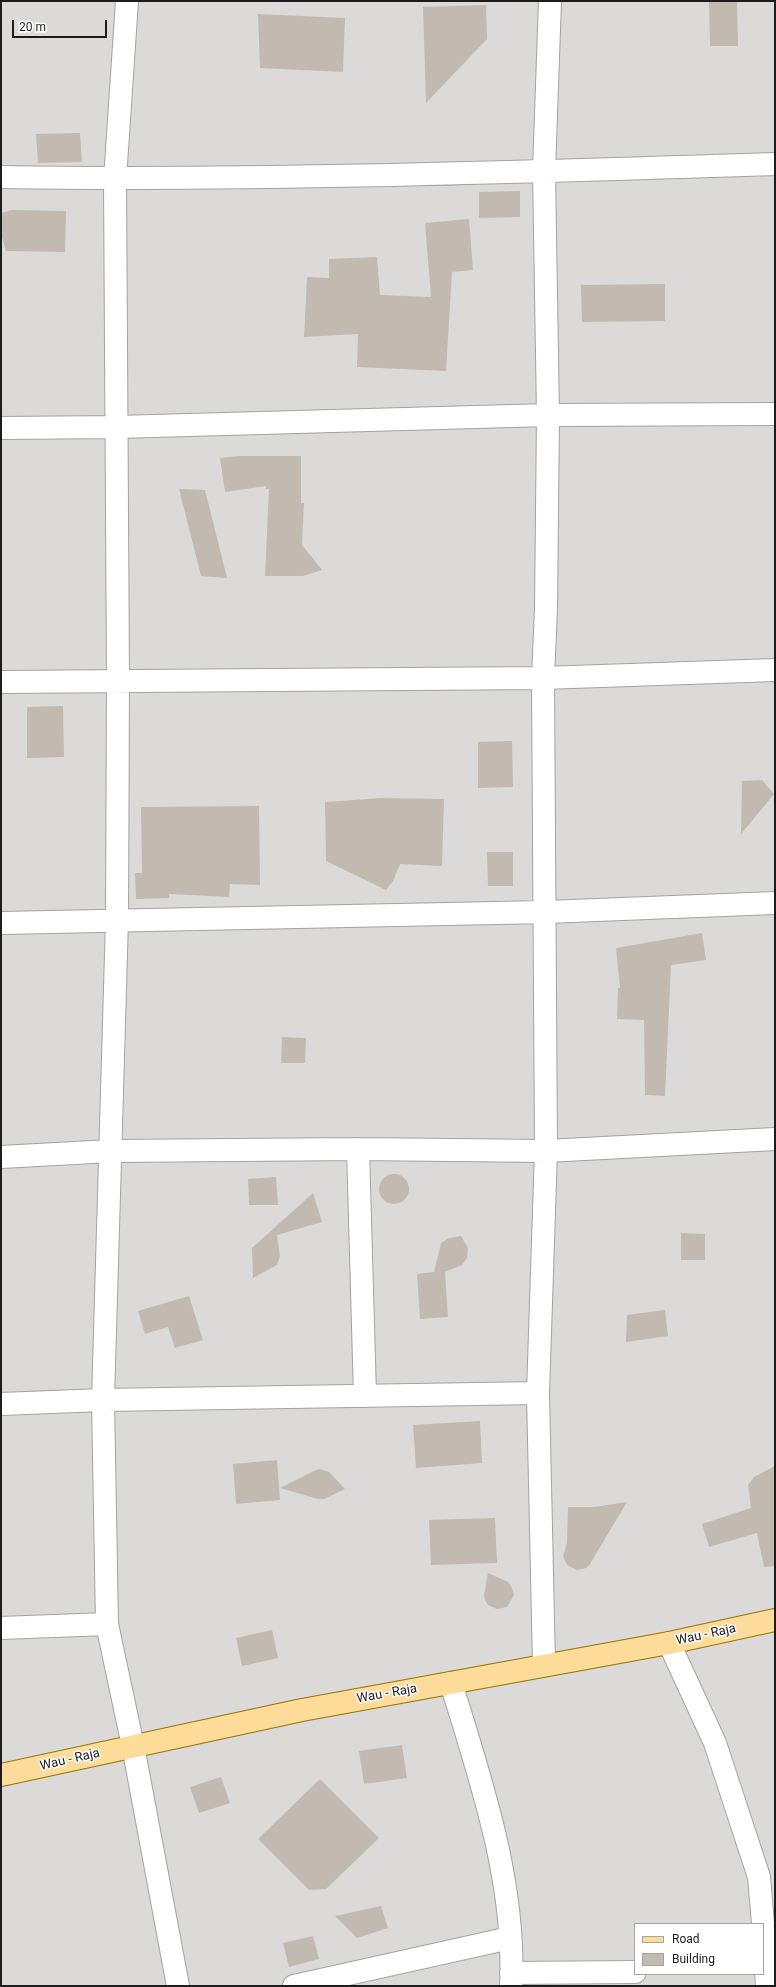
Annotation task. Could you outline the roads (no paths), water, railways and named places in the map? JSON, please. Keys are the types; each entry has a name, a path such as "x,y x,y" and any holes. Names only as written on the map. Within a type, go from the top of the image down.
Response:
{"main road":[{"name":"Wau - Raja","path":"1,1775 302,1710 668,1643 775,1620"}],"street":[{"path":"127,1 115,179 118,680 117,920 103,1400 107,1624 133,1746 178,1986"},
{"path":"544,1665 538,1393 546,1151 546,912 543,678 546,609 548,415 544,171 550,1"},
{"path":"1,177 115,179 544,171 775,164"},
{"path":"1,428 117,427 548,415 775,414"},
{"path":"1,682 543,678 775,670"},
{"path":"1,922 546,912 775,903"},
{"path":"1,1157 111,1151 358,1149 546,1151 775,1139"},
{"path":"358,1149 365,1396"},
{"path":"1,1404 103,1400 538,1393"},
{"path":"1,1628 107,1624"},
{"path":"668,1643 715,1743 759,1877 763,1923"},
{"path":"451,1683 488,1806 506,1889 510,1938 511,1980 634,1972"},
{"path":"294,1986 510,1938"},
{"path":"764,1952 765,1976"}]}
